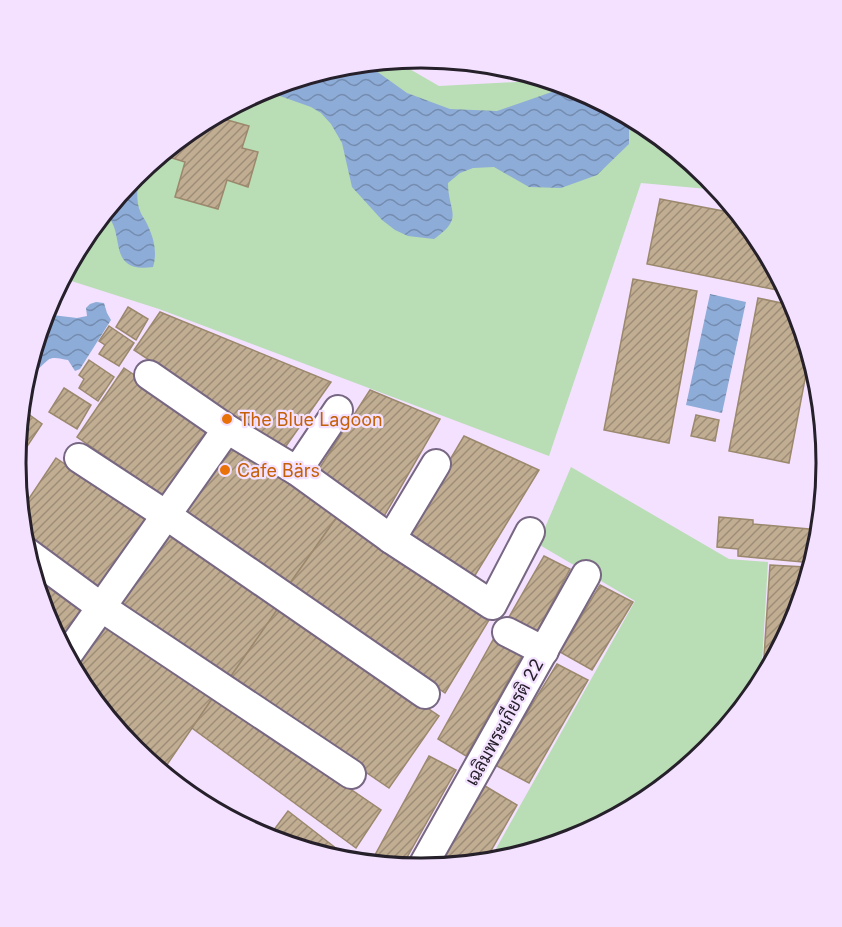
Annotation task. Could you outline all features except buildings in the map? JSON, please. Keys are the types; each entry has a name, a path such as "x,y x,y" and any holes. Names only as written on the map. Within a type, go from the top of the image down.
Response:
{"street":[{"path":"149,375 227,429 297,471 391,539 492,605 530,532"},
{"path":"297,471 338,410"},
{"path":"72,649 227,429"},
{"path":"79,458 166,515 425,694"},
{"path":"391,539 436,464"},
{"path":"38,560 101,607 351,774"},
{"name":"เฉลิมพระเกียรติ 22","path":"427,859 586,575"},
{"path":"507,632 544,651"}],"green space":[{"path":"409,68 439,86 525,82 572,98 619,121 662,150 705,189 641,183 549,456 159,309 70,281 107,223 160,166 223,121 270,98 319,81 369,71"},
{"path":"571,467 729,559 768,562 762,664 735,704 701,743 682,761 641,792 619,806 572,829 523,846 494,852 635,601 538,544"}],"water":[{"path":"376,70 407,93 450,109 497,111 554,91 596,109 629,127 629,144 597,175 561,188 529,187 494,167 473,168 460,173 448,183 453,214 449,225 434,239 408,236 382,220 352,187 342,143 331,124 321,113 278,95 319,81"},
{"path":"138,188 140,211 148,226 155,249 153,267 128,264 122,257 111,220"},
{"path":"710,294 746,302 722,413 686,405"},
{"path":"104,303 111,320 80,369 75,371 68,360 55,358 48,360 37,369 55,315 77,318 87,316 86,308 90,304"}],"place":[{"name":"The Blue Lagoon","path":"227,419"},
{"name":"Cafe Bärs","path":"225,470"}]}
